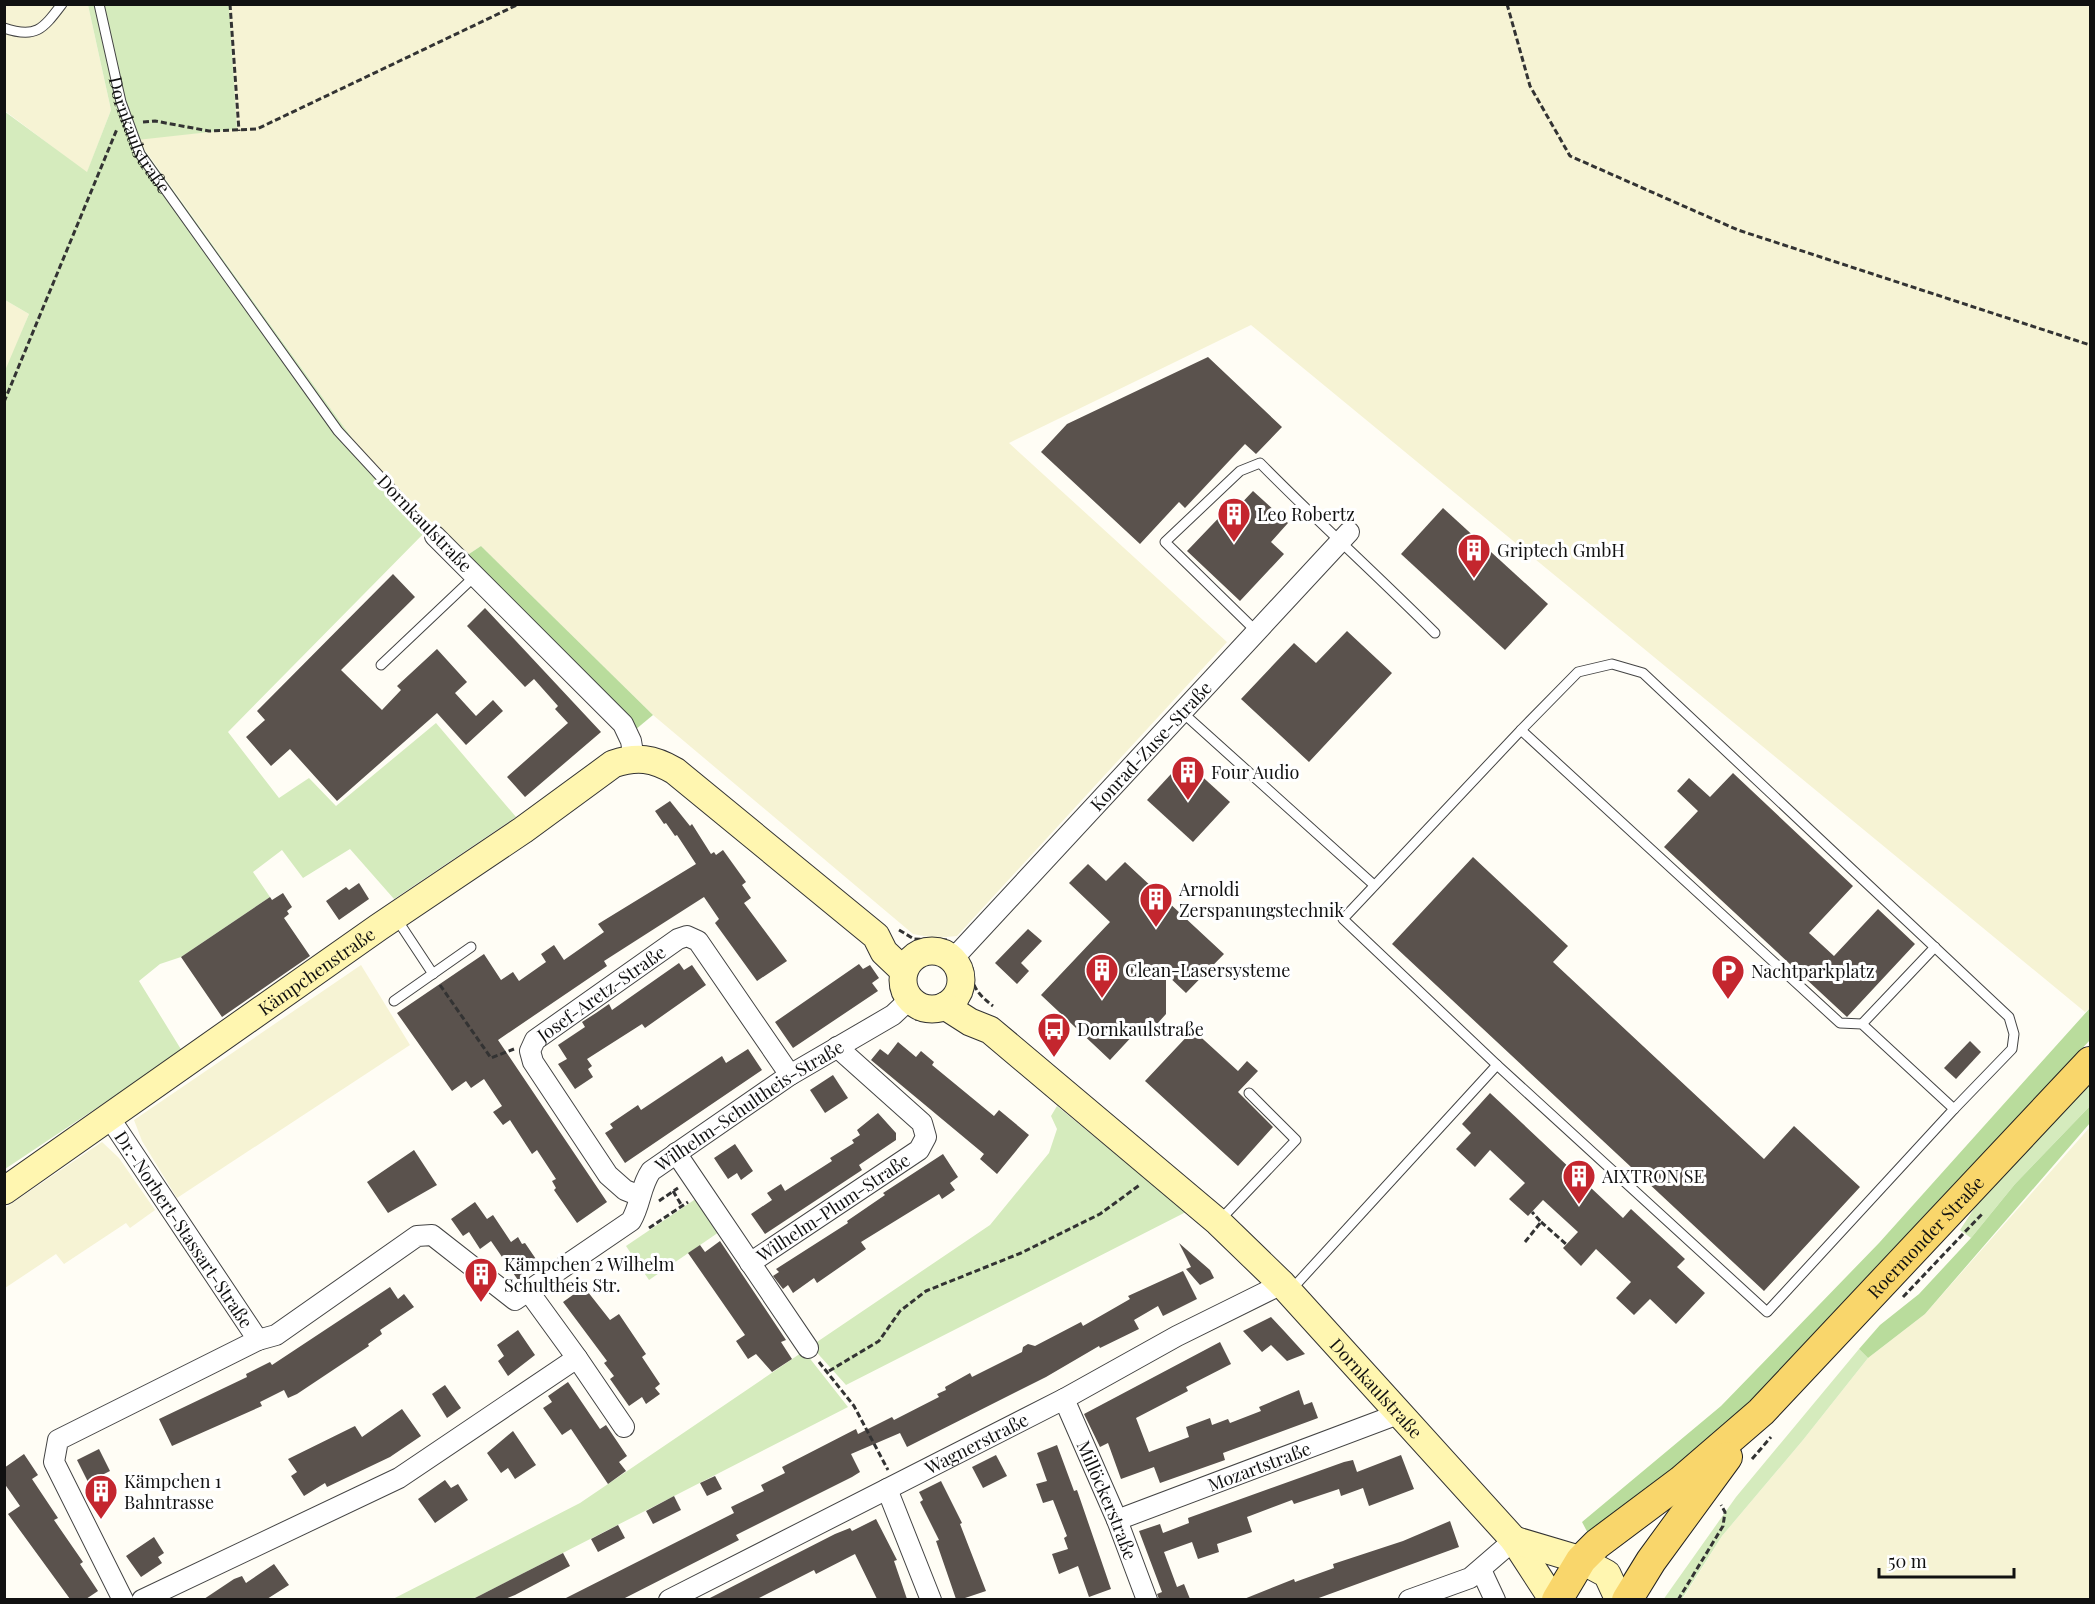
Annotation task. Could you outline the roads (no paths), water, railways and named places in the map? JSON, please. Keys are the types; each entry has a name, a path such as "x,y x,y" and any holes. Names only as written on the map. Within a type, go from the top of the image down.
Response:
{"main road":[{"name":"Roermonder Straße","path":"1557,1599 1581,1560 1606,1536 1681,1481 1761,1412 2091,1062"},
{"name":"Roermonder Straße","path":"1627,1599 1651,1561 1761,1412"}],"street":[{"name":"Dornkaulstraße","path":"435,536 623,724 631,741 634,759"},
{"name":"Konrad-Zuse-Straße","path":"956,970 1183,712 1344,538"},
{"name":"Kämpchenstraße","path":"4,1191 395,916 523,830 613,764 634,759"},
{"path":"634,759 658,761 675,771 876,936 884,952 904,970"},
{"name":"Josef-Aretz-Straße","path":"647,1200 626,1190 608,1175 533,1062 530,1051 535,1041 678,939 687,936 698,941 790,1075"},
{"path":"876,936 894,940 924,952 944,954 956,970 957,995 945,1006 927,1008 910,999 905,991 904,970 915,956 924,952"},
{"name":"Dornkaulstraße","path":"956,970 990,1030"},
{"name":"Wilhelm-Schultheis-Straße","path":"529,1292 631,1221 639,1207 647,1200 643,1182 651,1172 790,1075 893,1015 910,999"},
{"name":"Dornkaulstraße","path":"945,1006 970,1022 990,1030 1218,1222 1286,1288 1514,1540 1552,1599"},
{"name":"Wilhelm-Plum-Straße","path":"750,1263 919,1150 926,1137 922,1123 837,1047"},
{"name":"Dr.-Norbert-Stassart-Straße","path":"109,1118 258,1340 58,1440 54,1462 123,1599"},
{"name":"Wilhelm-Plum-Straße","path":"676,1153 808,1348"},
{"path":"258,1340 276,1335 417,1236 432,1235 515,1300 529,1292 624,1427"},
{"name":"Wagnerstraße","path":"669,1599 1064,1399 1177,1336 1286,1288"},
{"path":"142,1599 399,1478 577,1359"},
{"name":"Millöckerstraße","path":"1064,1399 1117,1520 1147,1599"},
{"name":"Mozartstraße","path":"1117,1520 1401,1413"},
{"path":"891,1487 931,1599"},
{"path":"1409,1599 1470,1578 1514,1540 1581,1560 1607,1574 1619,1599"},
{"path":"1481,1570 1495,1599"}],"lane":[{"path":"4,28 23,34 45,26 62,4"},
{"name":"Dornkaulstraße","path":"99,4 129,123 140,154 338,431 435,536"},
{"path":"1257,632 1165,542 1240,471 1260,463 1344,538 1366,565 1435,633"},
{"path":"381,664 475,576"},
{"path":"1612,664 1643,673 2009,1017 2014,1034 2012,1048 1767,1312 1497,1065 1343,919 1521,730 1578,672 1612,664"},
{"path":"1183,712 1374,885"},
{"path":"1521,730 1840,1023 1862,1024 1954,1109"},
{"path":"395,916 433,974"},
{"path":"394,1001 471,947"},
{"path":"1862,1024 1935,947"},
{"path":"1286,1288 1497,1065"},
{"path":"1218,1222 1296,1140 1249,1093"}],"place":[{"name":"Leo Robertz","path":"1234,543"},
{"name":"Griptech GmbH","path":"1474,579"},
{"name":"Four Audio","path":"1188,801"},
{"name":"Arnoldi Zerspanungstechnik","path":"1156,928"},
{"name":"Clean-Lasersysteme","path":"1102,999"},
{"name":"Nachtparkplatz","path":"1728,1000"},
{"name":"Dornkaulstraße","path":"1054,1058"},
{"name":"AIXTRON SE","path":"1579,1205"},
{"name":"Kämpchen 2 Wilhelm Schultheis Str.","path":"481,1303"},
{"name":"Kämpchen 1 Bahntrasse","path":"101,1520"}]}
